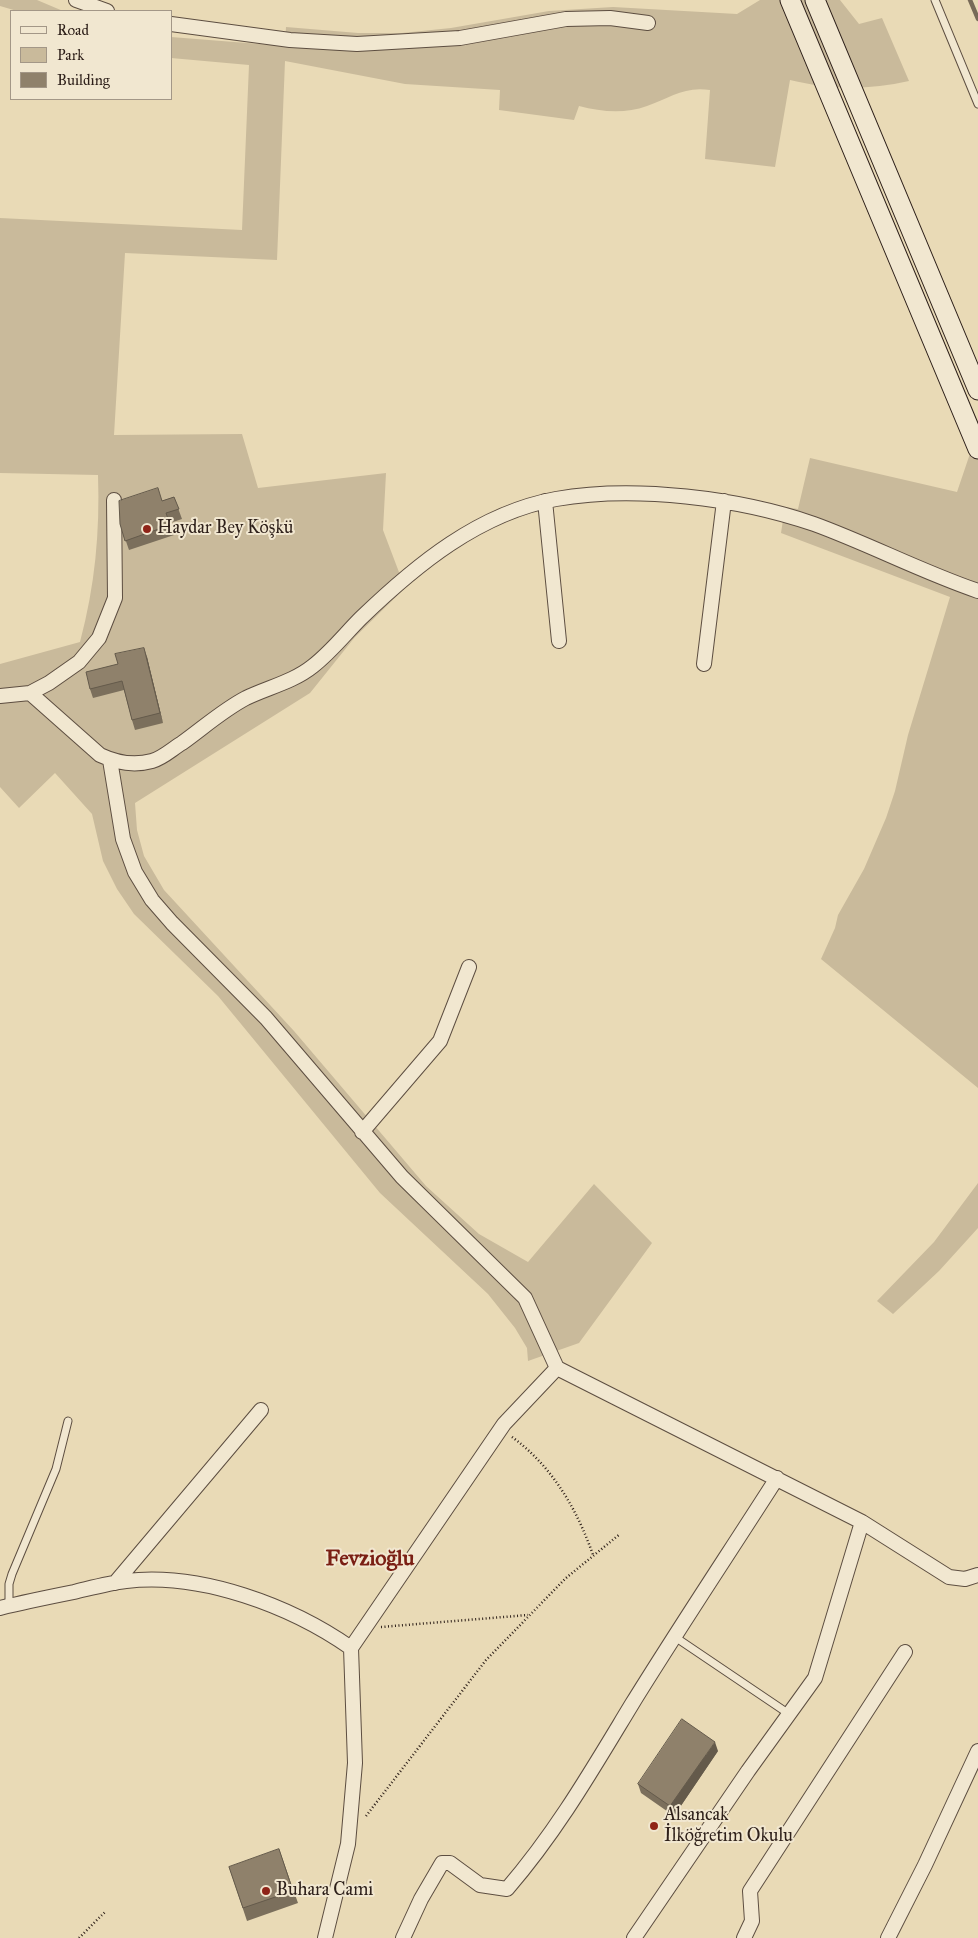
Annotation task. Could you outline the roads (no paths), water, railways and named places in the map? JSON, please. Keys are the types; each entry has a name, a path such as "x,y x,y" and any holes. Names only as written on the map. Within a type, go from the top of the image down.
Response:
{"main road":[{"path":"790,0 978,449"},
{"path":"816,0 978,390"}],"street":[{"path":"76,0 104,10"},
{"path":"172,24 290,40 357,44 409,43 460,38 566,19 610,18 648,23"},
{"path":"30,693 90,749 110,760 140,763 159,759 232,707 287,682 310,669 324,658 382,599 453,542 494,518 545,501 577,496 624,494 724,502 758,508 814,524 978,591"},
{"path":"0,696 30,693 49,683 79,662 90,651 106,626 115,598 114,500"},
{"path":"545,501 559,641"},
{"path":"704,664 724,502"},
{"path":"110,760 123,839 135,872 152,900 172,923 266,1018 362,1132 434,1210 525,1298 557,1368 862,1522 949,1577 965,1579 978,1575"},
{"path":"362,1132 440,1041 469,967"},
{"path":"326,1938 348,1839 355,1763 350,1648 500,1429 557,1368"},
{"path":"115,1583 262,1410"},
{"path":"403,1938 421,1899 442,1863 450,1863 480,1885 507,1888 564,1816 675,1637 777,1478"},
{"path":"634,1938 815,1678 862,1522"},
{"path":"5,1607 127,1580 172,1582 240,1594 306,1620 350,1648"},
{"path":"744,1938 752,1921 750,1891 905,1652"},
{"path":"888,1938 925,1865 978,1751"}],"lane":[{"path":"935,0 978,104"},
{"path":"5,1607 12,1574 56,1470 68,1421"},
{"path":"675,1637 789,1714"}],"waterway":[{"path":"970,0 978,19"}],"place":[{"name":"Haydar Bey Köşkü","path":"147,529"},
{"name":"Alsancak İlköğretim Okulu","path":"654,1826"},
{"name":"Buhara Cami","path":"266,1891"}],"district":[{"name":"Fevzioğlu","path":"370,1560"}]}
